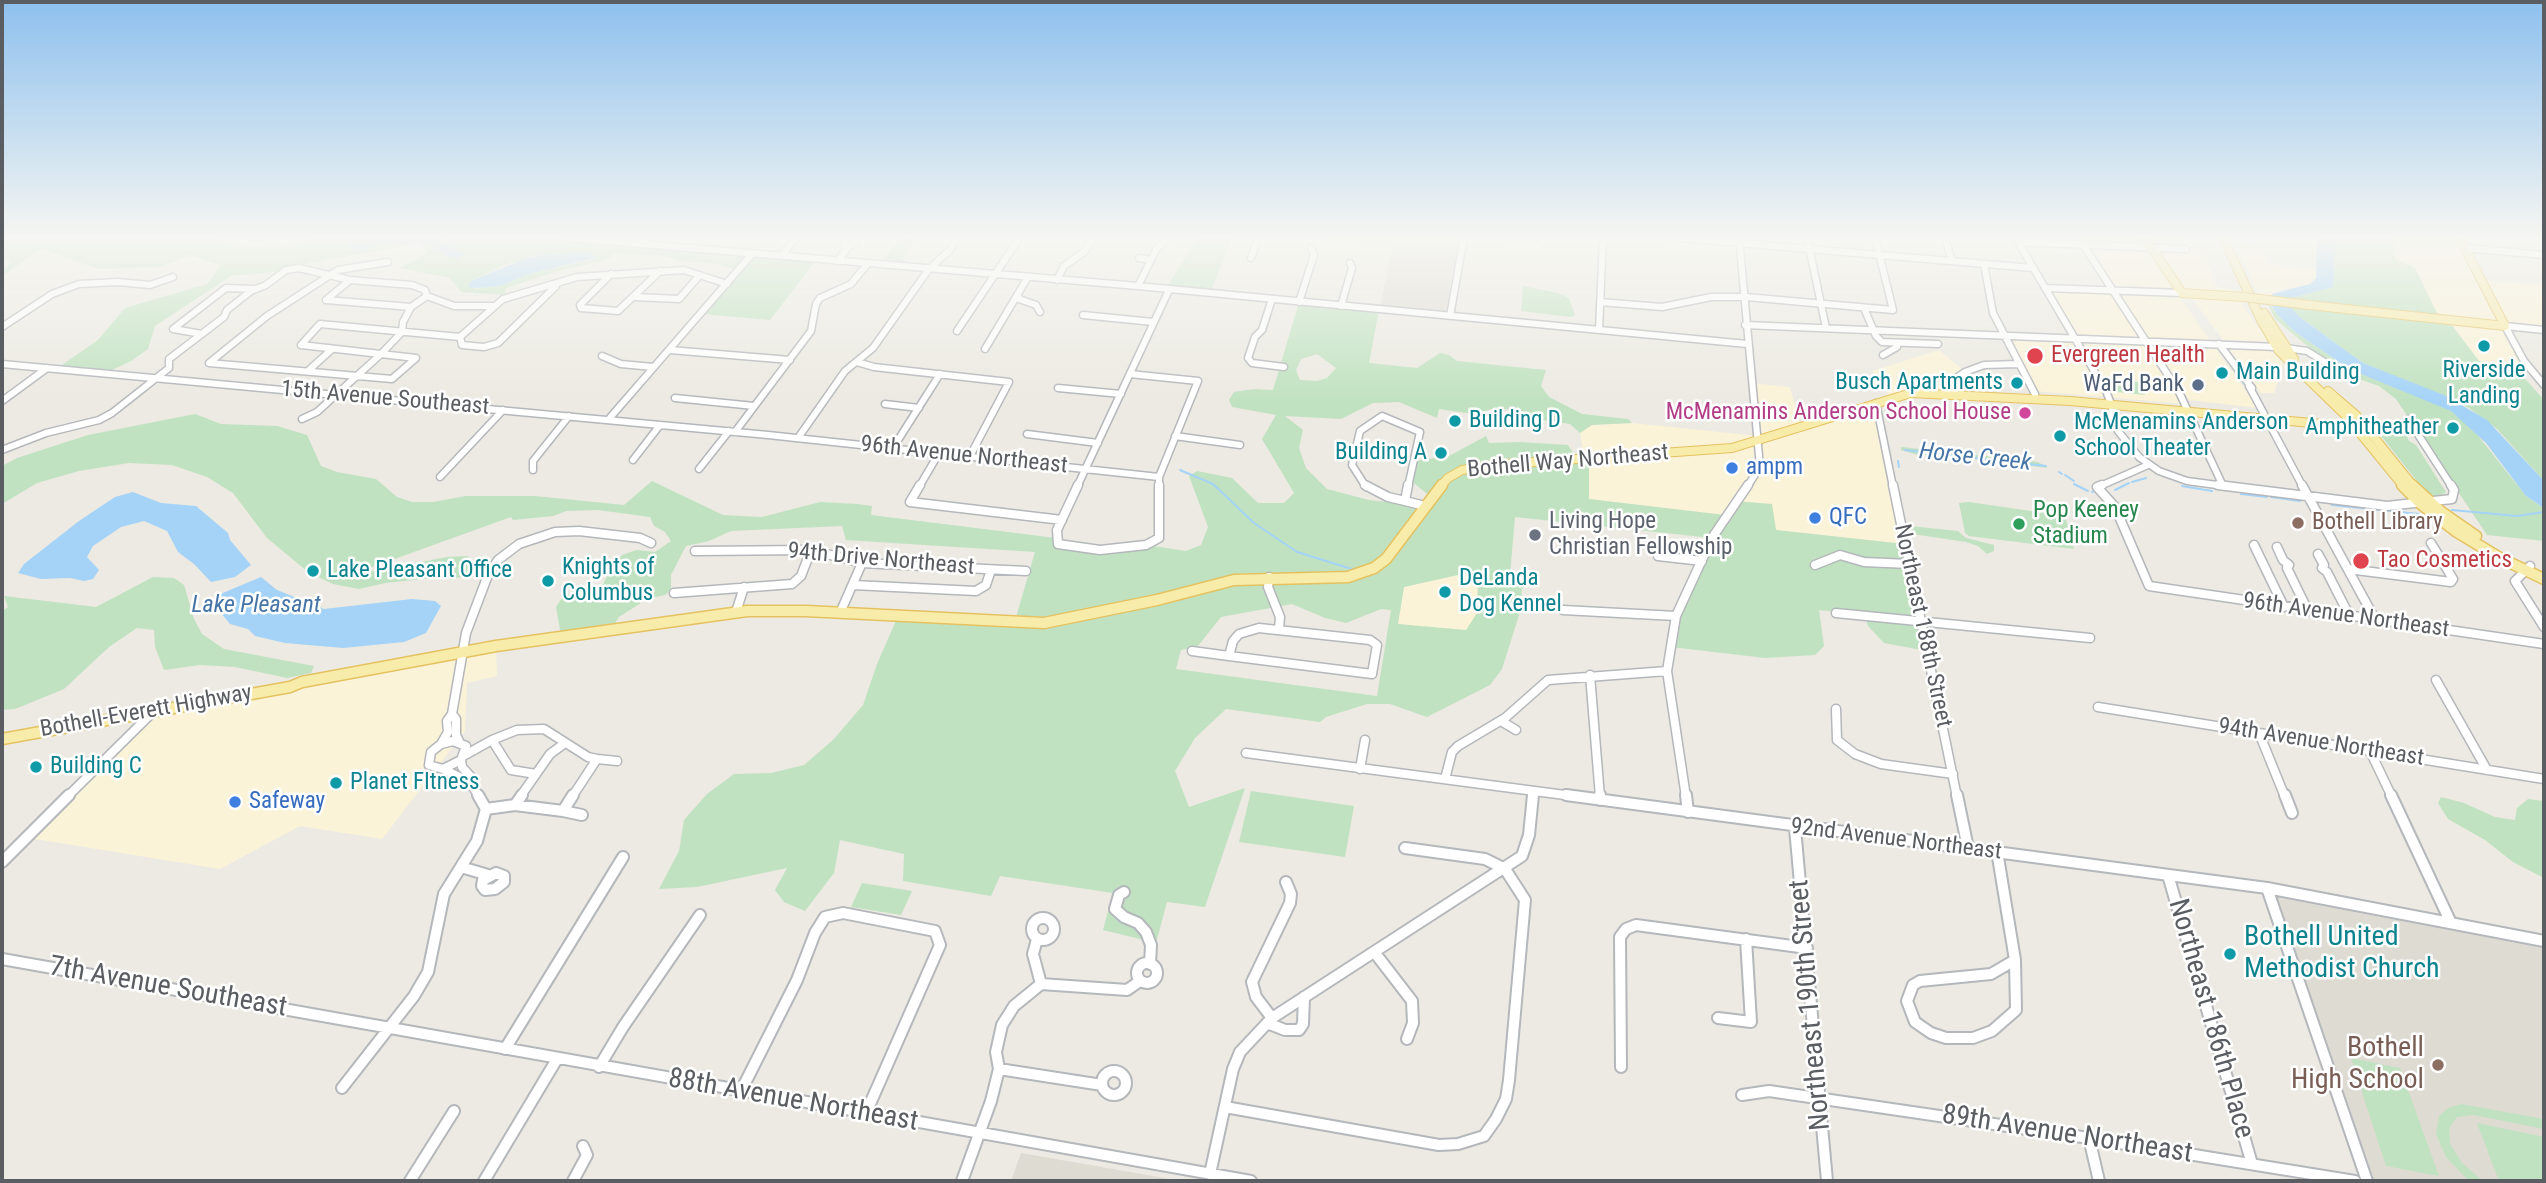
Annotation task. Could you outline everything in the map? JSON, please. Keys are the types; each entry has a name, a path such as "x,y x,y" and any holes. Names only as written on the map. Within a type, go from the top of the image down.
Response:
{"main road":[{"path":"2253,292 2292,366 2355,427 2381,461 2456,532 2528,568 2544,579"},
{"path":"2254,292 2282,348 2367,428 2426,504"},
{"path":"2488,292 2505,326"},
{"path":"2182,293 2505,326"},
{"name":"Bothell Way Northeast","path":"581,632 768,610 947,619 951,622 999,625 1064,621 1234,580 1269,577 1334,579 1374,568 1386,559 1403,539 1425,506 1454,473 1475,467 1707,451 1757,442 1911,393 2035,394 2112,405"},
{"name":"Bothell Way Northeast","path":"1956,394 2188,411 2367,428"},
{"path":"2528,568 2544,573"},
{"name":"Bothell-Everett Highway","path":"2,739 155,710 290,687 301,688 388,671 400,664 581,632"}],"street":[{"path":"2,327 57,292"},
{"path":"202,334 173,329 221,292"},
{"path":"2,450 46,433 78,427 112,413 169,368 169,359 252,292"},
{"path":"304,292 267,316 209,363 392,379 416,358 301,345 320,324 460,337 495,306 511,296 526,292"},
{"path":"335,292 326,300 411,307"},
{"path":"460,337 462,345 484,347 498,343 550,292"},
{"path":"593,292 580,305 581,308 618,311 640,292"},
{"path":"635,297 679,299 685,292"},
{"path":"608,420 720,292"},
{"path":"699,469 790,360 811,331 816,304 820,298 833,292"},
{"path":"798,438 845,371 873,348 913,292"},
{"path":"957,331 982,292"},
{"path":"1130,374 1198,381 1159,477 1159,538 1146,545 1122,549 1100,550 1058,544 1057,530 1168,292"},
{"path":"1194,292 1747,344"},
{"path":"1299,302 1302,292"},
{"path":"1341,306 1345,292"},
{"path":"1450,316 1454,292"},
{"path":"1599,330 1600,292"},
{"path":"1688,812 1667,671 1676,616 1726,515 1760,467 1745,325 1745,292"},
{"path":"1817,292 1826,327"},
{"path":"1600,302 1662,307 1711,297 1746,297 1894,310 1889,292"},
{"path":"1989,292 1993,313 2035,394"},
{"path":"2047,292 2112,405 2111,412 2127,445 2148,465 2187,481 2387,506 2426,504 2452,499 2454,490 2408,419"},
{"path":"2115,292 2188,411 2223,486"},
{"path":"2155,292 2182,293"},
{"path":"1018,294 1019,299 1036,305 1040,312"},
{"path":"985,349 1018,294"},
{"path":"426,296 454,306 495,306"},
{"path":"302,419 317,412 357,378 402,332 403,322 411,307 426,296"},
{"path":"1272,299 1262,330 1255,337 1249,360 1284,367"},
{"path":"1864,308 1878,339 1897,344 1938,344"},
{"path":"1083,315 1153,322"},
{"path":"1745,325 2282,348 2307,351 2355,381"},
{"path":"2505,326 2544,330"},
{"path":"2505,326 2524,361 2544,385"},
{"path":"1884,355 1897,347 1897,344"},
{"path":"2219,344 2269,413 2269,419 2376,621"},
{"path":"308,371 332,349"},
{"path":"670,350 790,360"},
{"path":"602,356 621,364 653,368"},
{"path":"857,362 874,367 1009,382 970,456"},
{"name":"15th Avenue Southeast","path":"2,364 768,435"},
{"path":"1956,394 1952,381 1965,372 1984,365 2018,364"},
{"path":"2,401 47,368"},
{"path":"893,448 940,374"},
{"path":"1058,388 1121,394"},
{"path":"675,398 754,406"},
{"path":"885,404 919,408"},
{"name":"Northeast 188th Street","path":"1876,404 1968,848"},
{"path":"440,477 503,410"},
{"path":"533,471 533,461 569,416"},
{"path":"1405,501 1420,432 1382,416 1360,431 1352,465 1366,487 1405,501 1425,506"},
{"path":"633,460 660,425"},
{"path":"1027,434 1098,443"},
{"name":"96th Avenue Northeast","path":"768,435 1159,477"},
{"path":"1175,436 1240,445"},
{"path":"939,453 910,502 1062,520"},
{"name":"96th Avenue Northeast","path":"2148,465 2097,487 2115,507 2149,586 2544,644"},
{"path":"342,1088 390,1028 428,972 444,894 477,841 486,809 470,782 443,769 432,767 427,761 448,732 447,721 452,714 462,652 488,575 498,560 519,544 541,535 572,531 640,538 651,543"},
{"path":"2348,569 2451,582 2453,579 2431,543"},
{"path":"2254,545 2284,607"},
{"path":"2277,547 2283,560 2289,565 2287,568 2308,611"},
{"path":"674,593 686,588 792,584 801,576 811,550"},
{"name":"94th Drive Northeast","path":"695,551 811,550 862,563 1026,571"},
{"path":"2318,554 2324,565 2322,568 2327,572 2350,617"},
{"path":"1815,565 1840,555 1864,562 1909,564"},
{"path":"1658,556 1702,561"},
{"path":"840,613 862,563"},
{"path":"2528,568 2515,581 2544,627"},
{"path":"853,585 976,591 986,585 991,569"},
{"path":"1269,577 1268,587 1280,617 1279,629"},
{"path":"736,612 744,587"},
{"path":"1563,610 1676,616"},
{"path":"1836,613 2090,638"},
{"path":"1192,651 1230,656 1372,674 1377,659 1377,645 1370,640 1279,629 1245,630 1233,641 1230,656"},
{"path":"1444,779 1452,752 1501,721 1548,680 1667,671"},
{"path":"1590,675 1600,800"},
{"path":"2437,680 2487,770"},
{"name":"94th Avenue Northeast","path":"2098,707 2544,779"},
{"path":"1836,709 1837,740 1855,754 1881,764 1953,774"},
{"path":"2,862 155,710"},
{"path":"452,714 456,719 456,735 466,750 462,766 471,777 470,782"},
{"path":"1501,721 1516,730"},
{"path":"443,769 491,741 517,730 536,728 544,729 588,757 617,761"},
{"path":"2259,733 2292,813"},
{"path":"1360,769 1365,740"},
{"path":"441,744 491,741"},
{"path":"491,741 511,770 536,774"},
{"path":"515,804 550,754 565,743"},
{"path":"2370,751 2451,923"},
{"name":"92nd Avenue Northeast","path":"1246,753 1795,828 2267,888 2544,941"},
{"path":"563,811 597,759"},
{"path":"1214,1177 1224,1107 1240,1052 1269,1020 1522,856 1527,847 1533,792"},
{"path":"486,809 515,804 582,815"},
{"name":"Northeast 190th Street","path":"1795,828 1827,1181"},
{"path":"1224,1107 1419,1143 1458,1144 1484,1136 1496,1119 1508,1090 1525,900 1504,869 1485,859 1405,848"},
{"path":"1997,852 2015,960 2015,1010 1992,1031 1973,1038 1946,1038 1931,1033 1914,1022 1907,1001 1913,985 1920,981 1991,974 2015,960"},
{"path":"505,1049 623,857"},
{"path":"461,867 488,875"},
{"name":"Northeast 186th Place","path":"2168,875 2252,1164"},
{"path":"1286,882 1291,894 1290,903 1252,982 1256,998 1269,1020 1285,1030 1299,1030 1303,1024 1304,997"},
{"path":"2267,888 2367,1181"},
{"path":"962,1181 991,1101 999,1069 996,1052 1002,1025 1014,1006 1041,984 1127,990 1140,981 1137,971 1142,965 1150,964 1151,945 1146,932 1138,923 1124,917 1115,909 1119,895 1124,892"},
{"path":"741,1091 797,980 815,933 825,917 843,913 935,931 940,945 866,1114"},
{"path":"600,1067 623,1027 699,915"},
{"path":"1621,1067 1620,937 1626,929 1636,925 1807,948"},
{"path":"1037,939 1033,954 1041,984"},
{"path":"1718,1018 1751,1022 1746,939"},
{"path":"1375,953 1412,1001 1413,1023 1406,1039"},
{"name":"7th Avenue Southeast","path":"2,959 282,1007 335,1019"},
{"name":"88th Avenue Northeast","path":"335,1019 1214,1177 1251,1181"},
{"path":"484,1181 557,1059"},
{"path":"999,1069 1102,1085"},
{"name":"89th Avenue Northeast","path":"1742,1095 1769,1091 1820,1098 2355,1181"},
{"path":"410,1181 454,1111"},
{"path":"2089,1138 2099,1181"},
{"path":"573,1181 587,1155 583,1146"}],"shaded area":[{"path":"1383,292 1449,292 1446,311 1438,313 1380,308"},
{"path":"2047,292 2165,292 2178,295 2258,408 2189,400 2118,293 2185,404 2034,391 2004,336 2075,339"},
{"path":"2236,292 2238,297 2182,293"},
{"path":"2258,292 2276,292 2270,296"},
{"path":"2420,292 2544,292 2544,330 2506,326 2527,366 2479,361 2448,320 2440,319"},
{"path":"2191,297 2238,299 2268,341 2223,340"},
{"path":"2228,347 2264,349 2275,354 2283,365 2274,393 2261,393"},
{"path":"1939,350 1963,370 1948,379 1949,388 1946,389 1919,389 1891,398 1872,371"},
{"path":"1751,383 1790,387 1801,428 1876,403 1905,544 1775,530 1772,505 1725,515 1588,499 1589,459 1584,458 1580,433 1592,425 1632,423 1758,436"},
{"path":"1467,573 1478,580 1477,613 1467,630 1459,632 1398,624 1404,587"},
{"path":"496,646 497,676 467,683 465,731 382,839 300,826 220,869 29,838 155,710"},
{"name":"Bothell High School","path":"2275,897 2544,948 2544,1181 2372,1181"},
{"path":"1021,1153 1119,1170 1181,1181 1011,1181"}],"green space":[{"path":"179,292 206,292 155,326 148,349 131,361 102,375 53,371 98,340 125,308"},
{"path":"464,292 505,292 505,295"},
{"path":"721,292 791,292 770,320 702,314"},
{"path":"1523,292 1554,292 1569,298 1575,315 1571,317 1521,311"},
{"path":"2313,292 2427,292 2440,319 2448,320 2479,361 2513,365 2544,400 2544,481 2497,429 2469,408 2363,363 2301,318 2289,306 2291,298"},
{"path":"1299,302 1379,310 1369,363 1417,368 1440,353 1457,361 1546,370 1541,386 1549,397 1582,414 1628,419 1632,423 1592,425 1580,433 1570,424 1523,417 1512,410 1495,408 1474,414 1439,409 1437,418 1399,402 1373,403 1341,419 1285,416 1303,430 1299,448 1306,468 1327,489 1369,500 1387,502 1394,498 1425,506 1431,497 1410,480 1414,464 1420,460 1449,456 1486,436 1489,443 1568,445 1577,459 1589,458 1589,499 1725,515 1735,501 1772,504 1776,530 1905,544 1927,651 1884,643 1868,626 1865,615 1819,610 1824,646 1815,655 1765,658 1671,647 1676,616 1712,538 1515,517 1510,575 1530,578 1522,589 1520,612 1502,669 1490,685 1427,717 1390,704 1367,704 1326,717 1320,722 1226,709 1195,738 1175,771 1189,807 1245,788 1205,907 1167,902 1156,943 1103,930 1113,893 1000,876 991,896 903,881 904,854 840,840 834,873 805,911 784,902 775,890 787,868 697,887 659,889 679,851 684,820 707,794 734,774 771,773 804,765 834,739 863,705 898,616 1014,624 1035,552 846,540 842,526 731,531 709,541 686,546 671,575 671,590 665,595 647,599 619,617 612,628 561,635 556,607 564,595 602,587 610,569 622,555 636,550 655,552 671,541 665,532 654,526 650,517 598,510 566,511 553,516 513,520 511,517 364,570 375,571 447,557 468,556 476,577 423,579 359,589 333,584 308,572 267,538 233,493 207,477 172,465 129,463 79,471 37,483 2,504 2,466 17,458 88,435 195,414 221,424 277,426 307,435 321,466 337,472 376,479 397,497 412,502 433,502 466,496 535,496 624,505 652,481 723,515 762,517 820,502 857,504 872,506 871,515 1056,538 1058,544 1100,550 1146,545 1186,551 1201,545 1208,527 1189,476 1197,471 1232,478 1258,503 1284,503 1294,493 1262,439 1276,415 1232,407 1229,400 1234,392 1273,390","holes":["1317,354 1336,368 1327,378 1317,381 1300,380 1296,370 1301,359","1467,573 1478,581 1477,613 1466,630 1398,624 1404,587","1292,604 1325,618 1346,623 1381,609 1391,610 1377,696 1176,669 1181,650 1198,646 1221,617"]},
{"path":"2267,302 2294,331 2349,369 2437,404 2451,411 2472,428 2526,496 2544,508 2544,541 2487,535 2396,399 2379,386 2359,379 2311,349 2275,319"},
{"path":"2142,379 2163,380 2168,385 2141,385 2145,395 2117,392 2112,381 2142,382"},
{"path":"2371,423 2402,426 2409,441 2416,445 2446,492 2439,497 2423,489"},
{"path":"1901,447 2025,460 2038,462 2048,468 1918,455 1901,450"},
{"path":"1969,502 2065,516 2074,549 1969,536 1965,533 1959,503"},
{"path":"1910,526 1958,531 1966,538 1994,545 1994,551 1987,554 1978,546 1966,542 1912,534"},
{"path":"153,577 174,578 184,585 194,619 202,634 224,649 314,666 311,673 287,678 235,667 200,665 164,670 155,647 154,630 137,628 109,647 64,689 15,709 2,710 2,611 8,607 4,596 96,607"},
{"path":"1251,791 1354,806 1345,857 1239,842"},
{"path":"2441,797 2464,803 2495,817 2515,820 2517,808 2528,799 2544,801 2544,878 2513,862 2485,840 2448,819 2438,803"},
{"path":"862,883 912,891 901,915 851,907"},
{"path":"2351,1058 2400,1068 2439,1176 2386,1166"},
{"path":"2461,1104 2544,1119 2544,1129 2474,1115 2457,1117 2449,1128 2450,1144 2462,1163 2483,1181 2469,1181 2446,1157 2436,1134 2439,1116 2448,1108"},
{"path":"2477,1123 2544,1137 2544,1181 2499,1181"}],"water":[{"path":"2313,292 2291,298 2289,306 2301,318 2363,363 2444,395 2487,420 2544,481 2544,508 2526,496 2486,443 2451,411 2349,369 2294,331 2270,303 2272,294"},
{"path":"133,492 161,503 196,506 228,533 230,540 251,565 235,577 211,582 178,552 167,531 144,521 121,527 93,546 87,557 99,570 93,579 41,579 18,573 24,564 79,521 115,497"},
{"name":"Lake Pleasant","path":"261,577 277,590 324,609 412,599 435,601 441,606 426,633 404,642 343,648 285,643 255,636 248,629 230,624 221,613 218,595"}],"waterway":[{"name":"Horse Creek","path":"1905,450 2046,466"},
{"name":"Horse Creek","path":"1898,461 1899,467"},
{"path":"1180,470 1213,484 1254,523 1297,552 1352,569"},
{"name":"Horse Creek","path":"2065,475 2074,481"},
{"name":"Horse Creek","path":"2132,482 2146,478"},
{"name":"Horse Creek","path":"2115,490 2129,483"},
{"name":"Horse Creek","path":"2074,484 2088,491"},
{"name":"Horse Creek","path":"2182,486 2212,491"},
{"name":"Horse Creek","path":"2241,494 2267,497"},
{"name":"Horse Creek","path":"2271,497 2300,501"},
{"name":"Horse Creek","path":"2332,505 2419,514"},
{"name":"Horse Creek","path":"2452,510 2517,516 2544,512"}],"place":[{"name":"Riverside Landing","path":"2484,346"},
{"name":"Evergreen Health","path":"2035,356"},
{"name":"Main Building","path":"2222,373"},
{"name":"Busch Apartments","path":"2017,383"},
{"name":"WaFd Bank","path":"2198,385"},
{"name":"McMenamins Anderson School House","path":"2025,413"},
{"name":"Building D","path":"1455,421"},
{"name":"Amphitheather","path":"2453,428"},
{"name":"McMenamins Anderson School Theater","path":"2060,436"},
{"name":"Building A","path":"1441,453"},
{"name":"ampm","path":"1732,468"},
{"name":"QFC","path":"1815,518"},
{"name":"Bothell Library","path":"2298,523"},
{"name":"Pop Keeney Stadium","path":"2019,524"},
{"name":"Living Hope Christian Fellowship","path":"1535,535"},
{"name":"Tao Cosmetics","path":"2361,561"},
{"name":"Lake Pleasant Office","path":"313,571"},
{"name":"Knights of Columbus","path":"548,581"},
{"name":"DeLanda Dog Kennel","path":"1445,592"},
{"name":"Building C","path":"36,767"},
{"name":"Planet FItness","path":"336,783"},
{"name":"Safeway","path":"235,802"},
{"name":"Bothell United Methodist Church","path":"2230,954"},
{"name":"Bothell High School","path":"2438,1065"}]}
